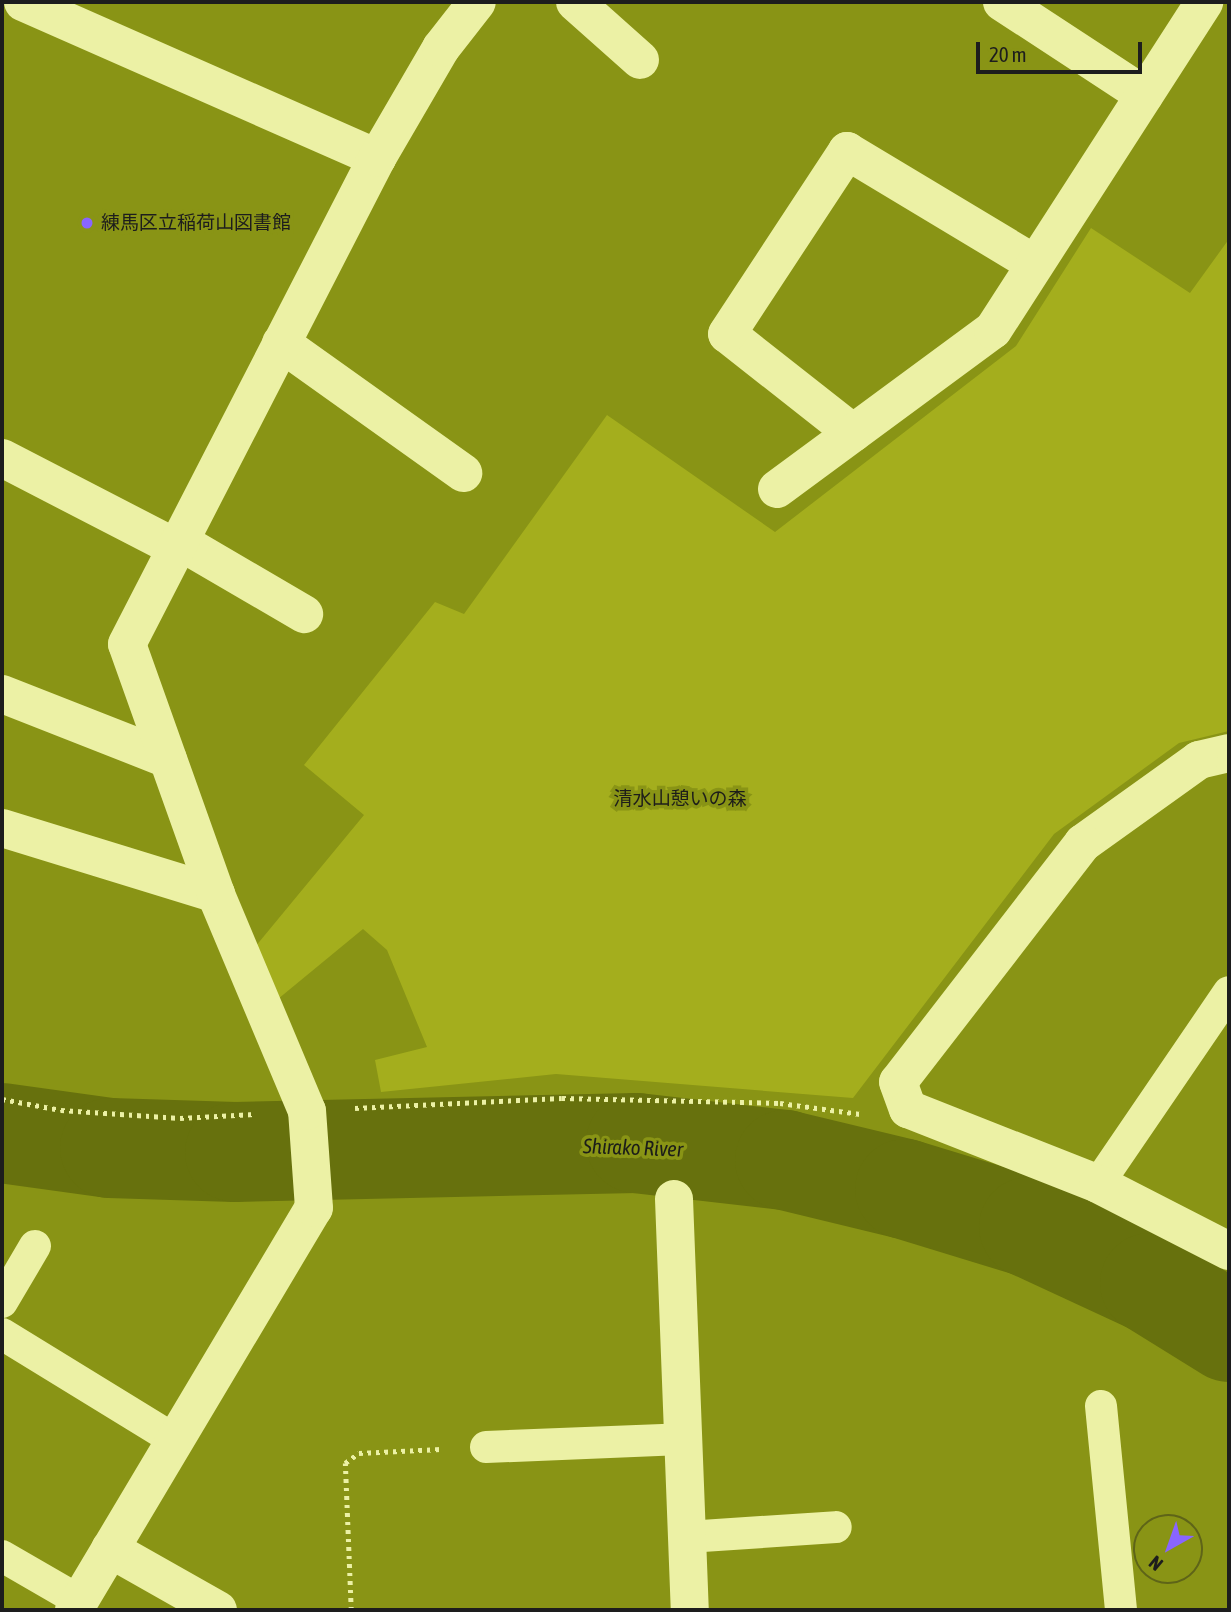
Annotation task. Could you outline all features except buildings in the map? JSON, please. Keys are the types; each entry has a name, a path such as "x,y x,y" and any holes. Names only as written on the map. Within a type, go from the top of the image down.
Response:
{"street":[{"path":"23,2 377,158"},
{"path":"77,1605 314,1208 307,1117 216,894 127,645 377,158 441,48 477,2"},
{"path":"575,2 640,60"},
{"path":"1002,2 1144,95"},
{"path":"777,489 993,330 1204,2"},
{"path":"853,433 727,334 847,151 1035,264"},
{"path":"281,343 463,473"},
{"path":"2,458 178,544 304,614"},
{"path":"2,694 167,760"},
{"path":"1229,753 1199,760 1083,842 898,1082 908,1109 1098,1184 1229,1251"},
{"path":"2,828 216,894"},
{"path":"674,1199 690,1610"},
{"path":"110,1549 218,1610"}],"lane":[{"path":"1098,1184 1229,992"},
{"path":"2,1302 35,1246"},
{"path":"2,1334 175,1440"},
{"path":"1101,1405 1121,1610"},
{"path":"486,1447 682,1439"},
{"path":"687,1537 836,1527"},
{"path":"2,1556 77,1605"}],"path":[{"path":"2,1099 61,1110 180,1118 307,1117 562,1098 780,1103 860,1114"},
{"path":"351,1610 345,1463 359,1453 486,1447"}],"green space":[{"name":"清水山憩いの森","path":"1091,228 1190,293 1229,239 1229,731 1179,743 1054,834 853,1098 556,1074 381,1092 375,1060 427,1047 387,950 363,929 278,999 255,947 364,815 304,765 435,602 464,614 607,415 775,532 1016,346"}],"waterway":[{"name":"Shirako River","path":"2,1133 110,1148 235,1152 636,1143 785,1160 905,1189 1029,1227 1150,1283 1229,1332"}],"place":[{"name":"練馬区立稲荷山図書館","path":"87,223"}]}
